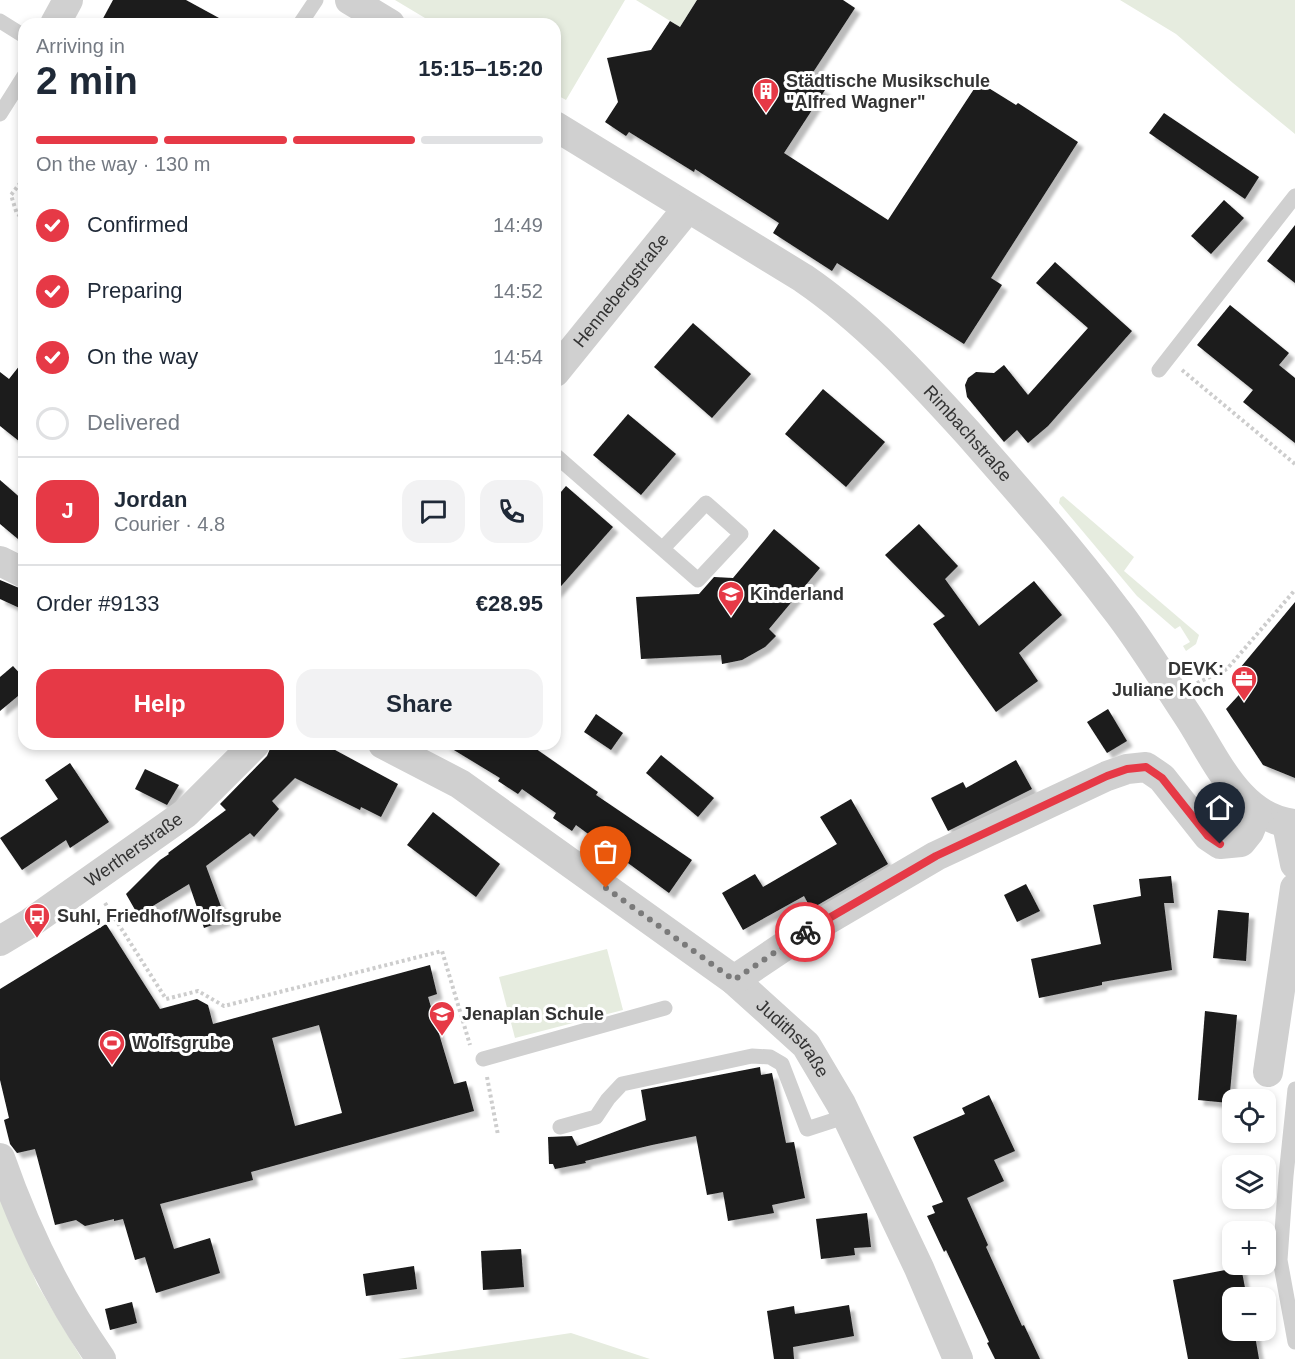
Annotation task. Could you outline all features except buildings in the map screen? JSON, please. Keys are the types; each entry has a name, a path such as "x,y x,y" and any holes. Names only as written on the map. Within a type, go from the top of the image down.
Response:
{"street":[{"path":"58,18 68,0"},
{"path":"350,0 380,18"},
{"name":"Rimbachstraße","path":"561,130 826,294 900,361 1032,505 1116,608 1229,782 1257,812 1291,824"},
{"name":"Hennebergstraße","path":"561,365 687,209"},
{"path":"0,561 18,570"},
{"name":"Wertherstraße","path":"0,941 30,923 186,813 249,750"},
{"name":"Judithstraße","path":"394,750 460,783 734,980 806,1045 847,1116 919,1268 958,1359"},
{"path":"734,980 798,937 936,856 1072,791 1127,769 1146,767 1162,778 1208,836 1220,844 1241,842 1249,832 1257,812"},
{"path":"1291,824 1295,864"},
{"path":"1268,1072 1295,888"},
{"path":"0,1158 39,1249 75,1322 101,1359"}],"lane":[{"path":"304,18 316,0"},
{"path":"0,21 18,32"},
{"path":"0,114 18,86"},
{"path":"1163,364 1295,196"},
{"path":"561,460 664,547 698,580 741,534 706,503 664,547"},
{"path":"483,1059 665,1008"},
{"path":"560,1127 596,1117 622,1084 752,1056 770,1057 782,1064 807,1128 847,1116"},
{"path":"1295,1089 1280,1260 1295,1342"}],"path":[{"path":"18,186 11,195 18,215"},
{"path":"1163,364 1295,464"},
{"path":"1174,695 1227,669 1295,590"},
{"path":"91,880 166,999 198,991 224,1006 442,951 475,1061 483,1059 498,1135"}],"shaded area":[{"path":"395,0 625,0 566,100 561,97 561,18 425,18"},
{"path":"636,0 697,0 680,27"},
{"path":"1120,0 1295,0 1295,134 1176,34"},
{"path":"1063,496 1134,557 1124,571 1199,635 1196,644 1186,651 1183,646 1190,642 1180,626 1175,629 1137,596 1059,503"},
{"path":"607,949 623,1010 515,1038 499,977"},
{"path":"0,1194 37,1284 82,1359 0,1359"},
{"path":"571,1333 650,1359 398,1359"}],"way so far":[{"path":"606,888 734,980 805,932"}],"place":[{"name":"Städtische Musikschule \"Alfred Wagner\"","path":"766,114"},
{"name":"Kinderland","path":"731,617"},
{"name":"DEVK: Juliane Koch","path":"1244,702"},
{"name":"Suhl, Friedhof/Wolfsgrube","path":"37,939"},
{"name":"Jenaplan Schule","path":"442,1037"},
{"name":"Wolfsgrube","path":"112,1066"}],"route":[{"path":"805,932 936,856 1072,791 1127,769 1146,767 1162,778 1208,836 1220,844"}]}
